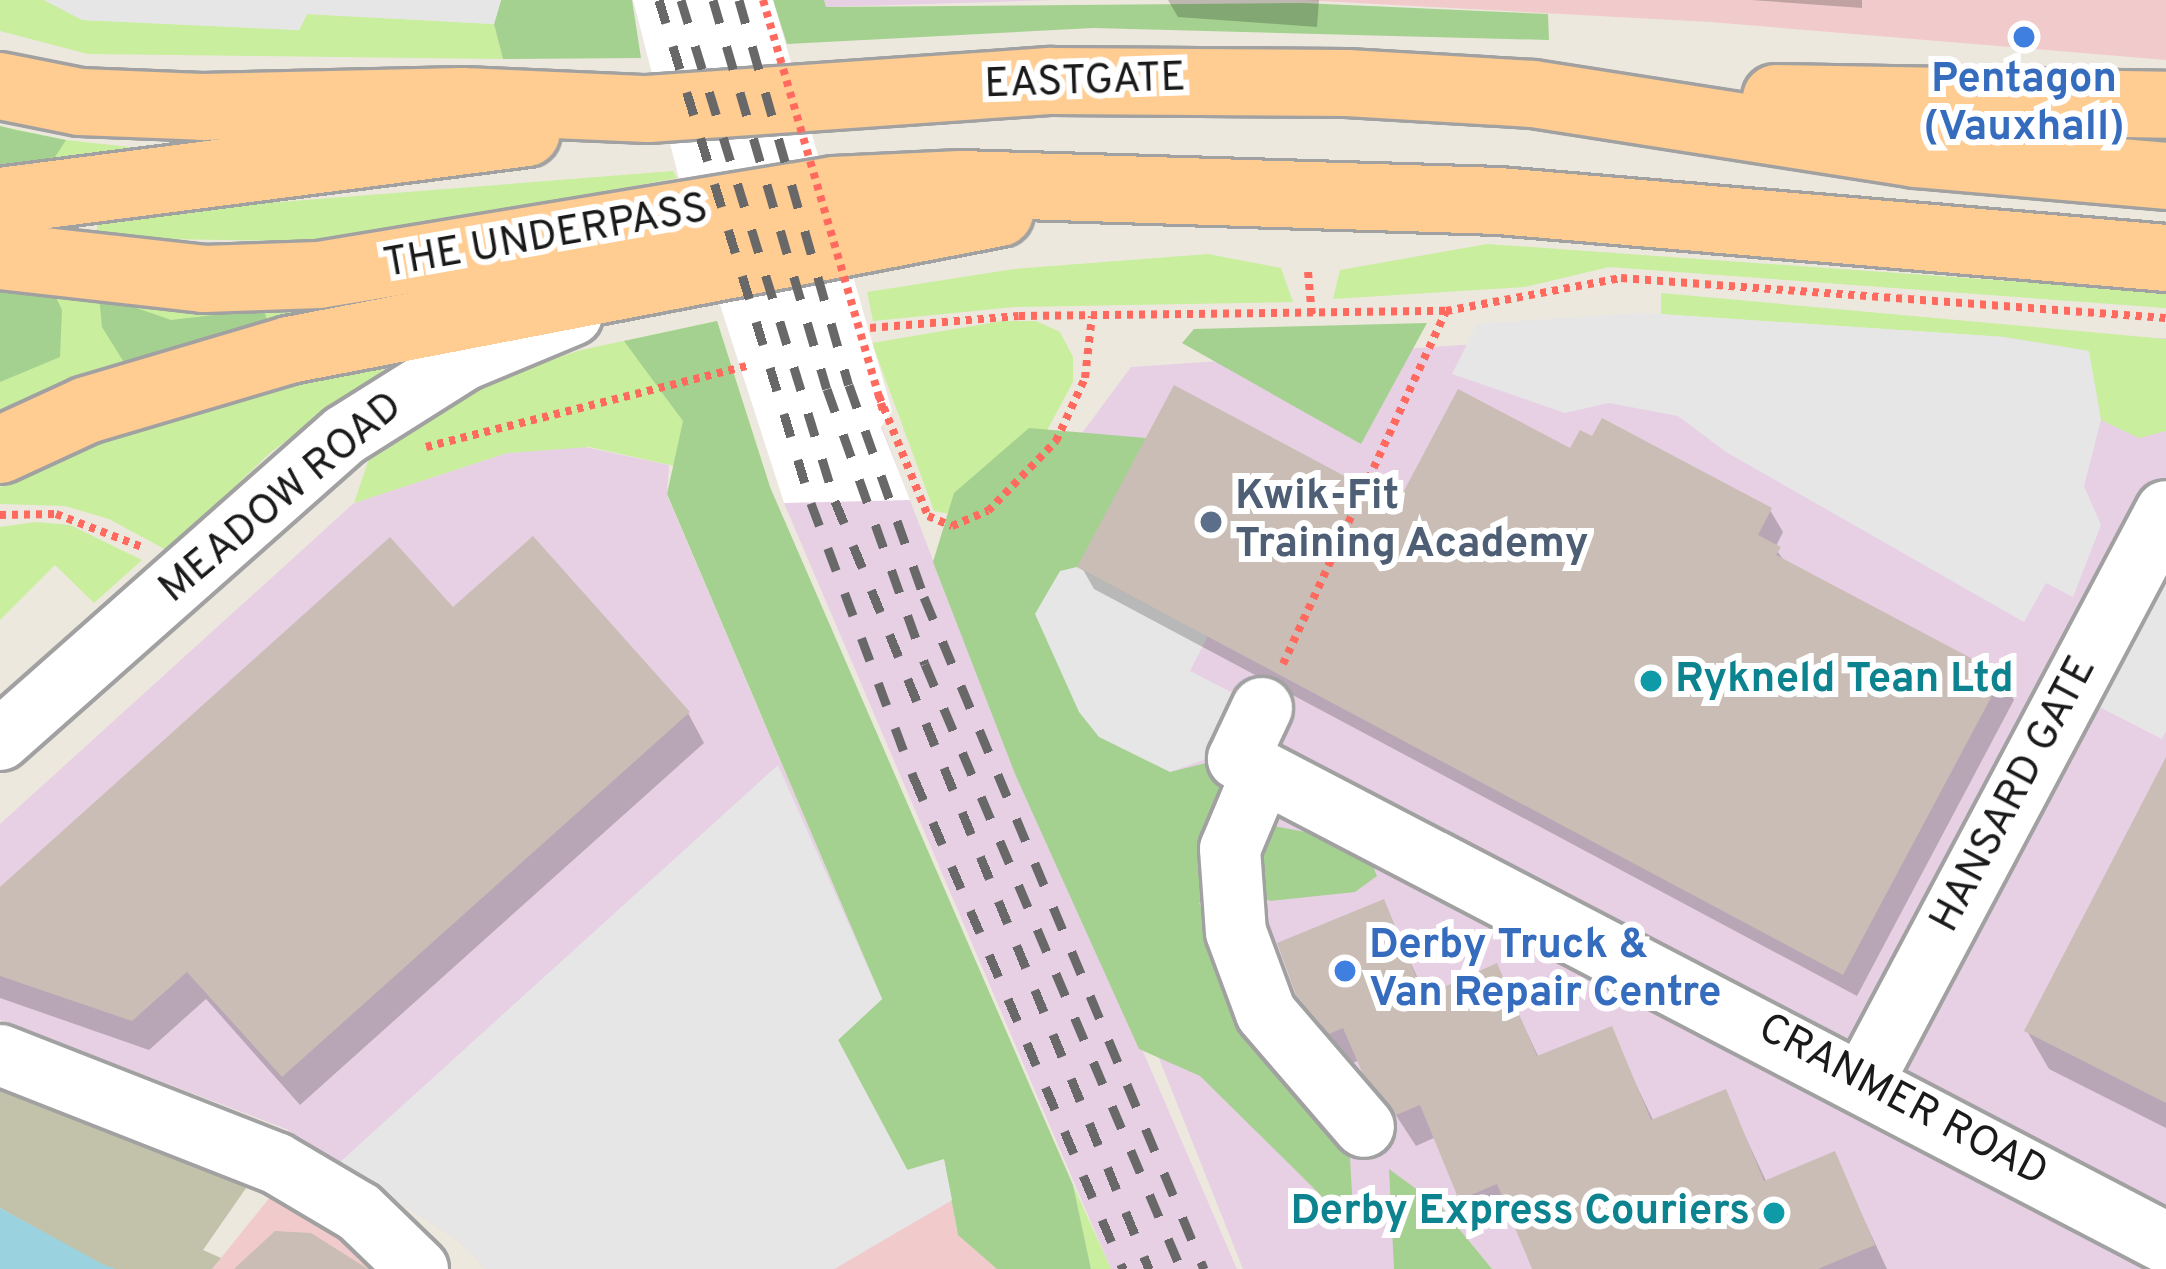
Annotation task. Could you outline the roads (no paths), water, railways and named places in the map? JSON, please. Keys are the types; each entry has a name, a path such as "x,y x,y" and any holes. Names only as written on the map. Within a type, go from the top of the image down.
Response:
{"main road":[{"name":"EASTGATE","path":"0,86 80,102 202,107 462,100 648,109 1052,81 1250,79 1532,94 1915,154 2166,176"},
{"path":"1532,94 2166,105"},
{"path":"0,201 418,150 648,109"},
{"name":"THE UNDERPASS","path":"0,256 184,278 319,275 834,190 961,184 1092,193"},
{"path":"0,450 87,410 289,350 662,281 1092,193 1499,201 2166,258"}],"street":[{"name":"MEADOW ROAD","path":"0,740 392,402 496,343 662,281"},
{"name":"HANSARD GATE","path":"1864,1080 2166,511"},
{"path":"1262,708 1238,759 1262,772 1230,849 1236,932 1266,1013 1364,1127"},
{"name":"CRANMER ROAD","path":"1262,772 1864,1080 2166,1243"},
{"path":"0,1055 276,1163 358,1212 418,1269"}],"water":[{"path":"0,1208 104,1265 116,1269 0,1269"}],"railway":[{"path":"659,0 811,503 914,778 1123,1269"},
{"path":"681,0 835,501 1149,1269"},
{"path":"713,0 827,389 925,664 1181,1269"},
{"path":"739,0 849,385 924,597 1204,1269"}],"place":[{"name":"Pentagon (Vauxhall)","path":"2024,37"},
{"name":"Kwik-Fit Training Academy","path":"1211,522"},
{"name":"Rykneld Tean Ltd","path":"1651,681"},
{"name":"Derby Truck & Van Repair Centre","path":"1345,971"},
{"name":"Derby Express Couriers","path":"1774,1213"}]}
